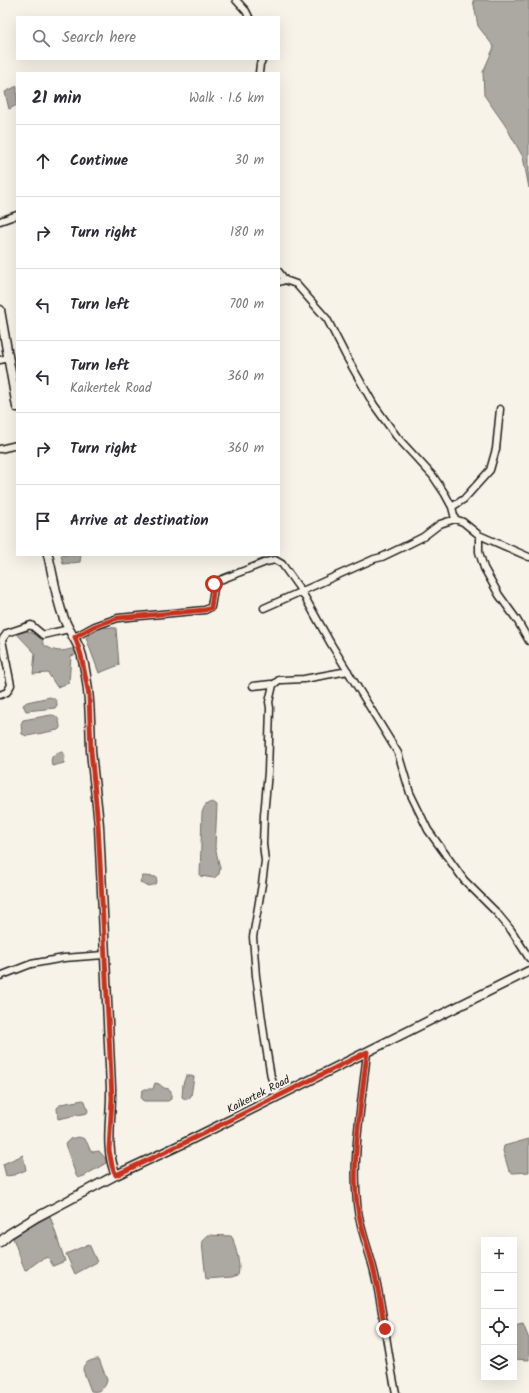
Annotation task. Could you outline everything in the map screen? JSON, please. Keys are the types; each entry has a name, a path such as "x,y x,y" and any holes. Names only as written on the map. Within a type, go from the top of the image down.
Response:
{"main road":[{"path":"0,310 16,401"},
{"path":"48,556 63,616 68,629 75,637 81,655 89,695 91,751 98,824 112,1098 109,1150 112,1166 116,1175"},
{"name":"Kaikertek Road","path":"0,1242 9,1234 35,1218 116,1175 182,1144 529,970"}],"street":[{"path":"236,0 248,16"},
{"path":"259,72 260,64 262,60"},
{"path":"0,221 16,215"},
{"path":"282,281 296,284 327,319 374,405 397,437 433,476 452,507 455,519"},
{"path":"0,360 9,358"},
{"path":"452,507 464,499 490,470 496,448 500,408"},
{"path":"0,449 16,445"},
{"path":"264,608 347,571 388,555 423,537 440,524 455,519 463,522 479,535 529,557"},
{"path":"479,535 479,552 484,568 499,595 517,620 529,641"},
{"path":"75,637 95,626 118,618 205,610 211,608 215,582 266,562 275,560 282,564 302,592 398,753 410,793 428,830 464,880 512,930 529,958"},
{"path":"0,695 7,692 11,685 2,640 8,633 31,625 43,635 68,629"},
{"path":"253,686 272,685 278,680 304,679 348,671"},
{"path":"272,685 269,702 268,772 264,815 263,844 265,861 253,937 256,976 265,1041 271,1077 278,1096"},
{"path":"0,976 31,964 64,958 104,955"},
{"path":"367,1052 357,1145 357,1204 376,1278 389,1360 396,1393"}],"shaded area":[{"path":"473,0 529,0 529,188 523,157 505,125 484,95 483,72 494,47 478,26"},
{"path":"16,86 16,106 9,109 5,92"},
{"path":"61,556 81,556 80,562 63,564"},
{"path":"103,627 116,628 119,665 99,673 86,638 93,632"},
{"path":"26,631 42,636 43,644 51,649 62,651 75,648 78,654 71,656 69,683 57,687 48,673 33,674 35,653 17,634"},
{"path":"50,697 56,701 57,705 55,708 26,711 23,705 27,702"},
{"path":"51,715 55,716 60,723 60,728 58,730 27,736 22,734 21,724 23,720"},
{"path":"59,752 63,752 65,756 64,763 52,766 52,757"},
{"path":"213,802 217,805 215,847 220,868 219,874 214,878 200,876 202,813 206,805"},
{"path":"143,876 156,877 157,882 151,886 146,886 140,882"},
{"path":"186,1076 194,1077 191,1096 188,1099 182,1097 183,1084"},
{"path":"155,1083 171,1091 171,1099 168,1101 144,1101 141,1099 142,1091 145,1089 153,1089"},
{"path":"83,1100 85,1101 88,1111 87,1113 58,1119 57,1108 61,1104"},
{"path":"78,1137 85,1139 90,1150 93,1152 99,1151 106,1159 106,1163 78,1178 65,1144 70,1139"},
{"path":"529,1139 529,1172 513,1173 509,1171 503,1151 504,1146"},
{"path":"23,1155 26,1170 14,1175 6,1176 3,1164"},
{"path":"50,1216 65,1261 53,1266 48,1257 40,1260 25,1271 13,1238 29,1227"},
{"path":"207,1235 231,1236 238,1257 238,1275 232,1277 206,1279 202,1243"},
{"path":"89,1244 97,1262 75,1274 66,1254"},
{"path":"523,1324 529,1339 529,1360 517,1359 517,1325"},
{"path":"99,1359 107,1380 104,1388 99,1391 91,1391 83,1368 85,1364"}],"route":[{"path":"214,584 211,608 205,610 118,618 95,626 75,637 81,655 89,695 91,751 98,824 109,1035 112,1098 109,1150 112,1166 116,1175 182,1144 367,1052 357,1145 357,1204 376,1278 385,1329"}]}
